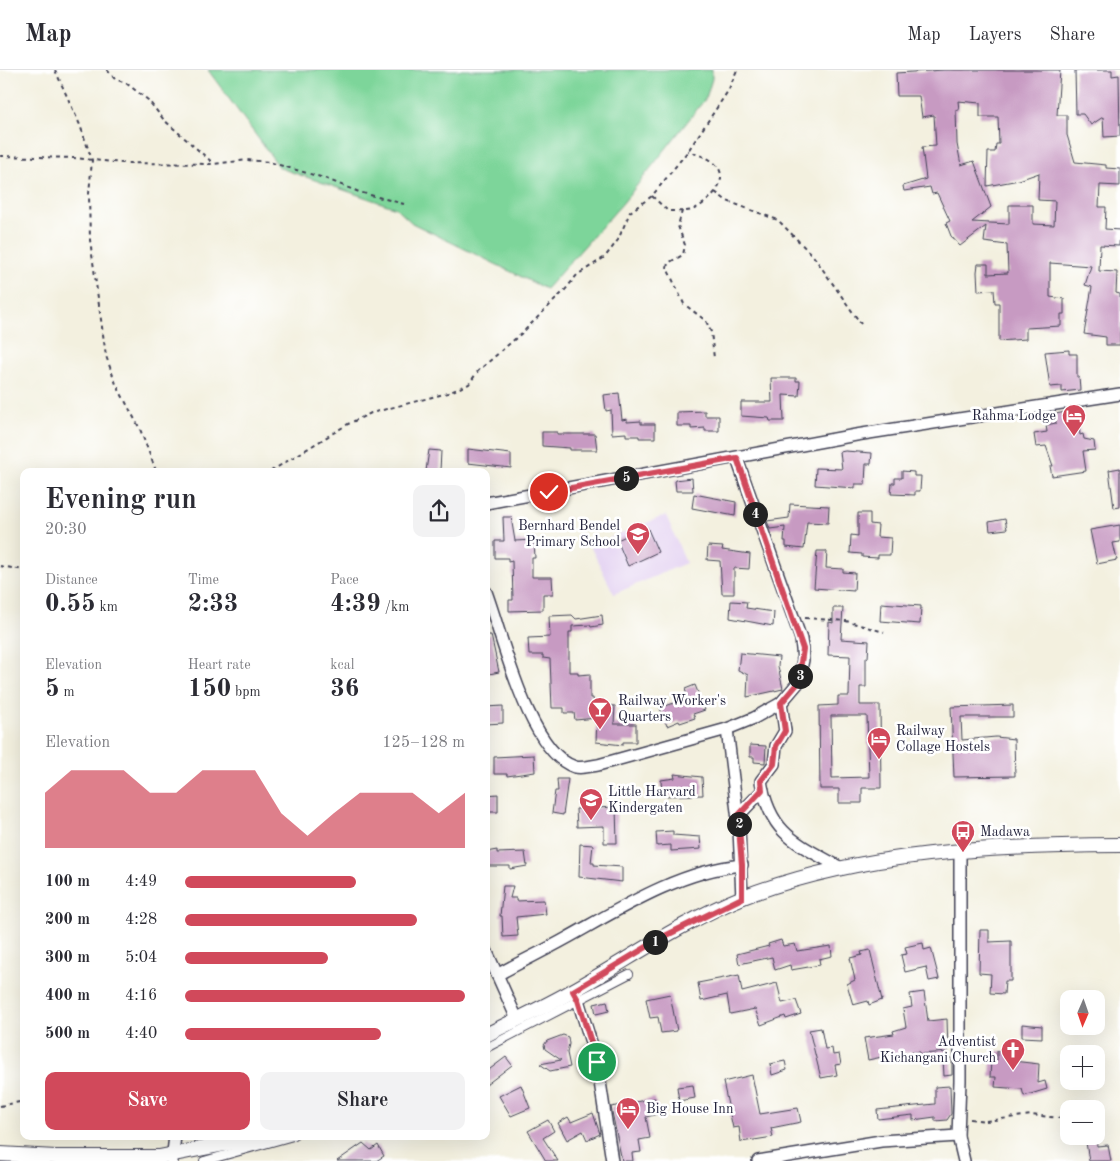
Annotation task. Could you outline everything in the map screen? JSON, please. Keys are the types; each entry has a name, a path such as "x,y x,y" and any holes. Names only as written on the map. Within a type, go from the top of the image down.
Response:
{"street":[{"path":"490,502 908,427 1120,394"},
{"path":"490,603 534,725 554,753 566,763 578,768 598,765 727,729 754,718 781,703 798,683 803,649 798,628 792,619 737,458"},
{"path":"781,703 785,731 776,746 774,764 761,781 764,800 773,819 785,835 841,868"},
{"path":"727,729 738,816 742,865 742,898"},
{"path":"738,816 762,790"},
{"path":"490,1046 575,996 665,936 742,898 788,882 841,868 891,858 960,851 1120,845"},
{"path":"960,851 958,1136 964,1161"},
{"path":"497,975 603,917 652,893 720,867 742,865"},
{"path":"490,959 517,1019"},
{"path":"490,1034 517,1019 629,974"},
{"path":"575,996 597,1062 612,1161"},
{"path":"765,1161 881,1141 958,1136"},
{"path":"172,1158 174,1140"},
{"path":"0,1154 172,1158 248,1140"},
{"path":"204,1161 279,1140"}],"path":[{"path":"56,70 80,125 92,160 89,194 90,240 106,356 116,384 140,429 155,468"},
{"path":"107,70 115,79 126,83 148,100 164,120 214,164"},
{"path":"276,468 348,424 371,413 448,393 469,384 478,370 523,332 565,290 577,275 604,257 618,240 630,212 652,196 688,151 728,91 737,70"},
{"path":"652,196 668,211 682,211 699,206 716,192 720,181 720,170 711,160 688,151"},
{"path":"0,156 122,163 214,164 247,160 269,162 315,175 359,192 404,204"},
{"path":"716,192 727,201 778,220 814,257 861,324"},
{"path":"682,211 678,226 684,250 683,255 668,263 667,268 684,304 706,321 711,332 714,358"},
{"path":"0,566 20,569"},
{"path":"792,619 818,618 846,621 884,632"},
{"path":"0,1106 20,1102"},
{"path":"958,1118 986,1121 1031,1115 1060,1118"}],"shaded area":[{"name":"Bernhard Bendel Primary School","path":"666,515 686,563 614,594 590,546"}],"green space":[{"path":"208,70 712,70 712,79 706,98 623,203 546,289 412,223 396,208 280,168"}],"building":[{"path":"944,70 1060,70 1057,115 1067,115 1067,135 1075,162 1106,165 1106,168 1120,169 1120,186 1100,185 1099,207 1106,207 1105,229 1120,230 1119,246 1100,245 1099,271 1117,272 1116,293 1120,294 1120,345 1106,345 1106,337 1084,334 1092,287 1085,285 1091,266 1050,263 1050,297 1064,299 1064,314 1061,314 1061,326 1026,328 1026,339 999,341 999,303 995,303 994,290 978,291 977,272 978,264 988,264 988,274 1008,273 1007,245 984,242 986,226 960,246 951,236 946,223 950,221 937,193 932,194 930,187 904,191 903,186 926,179 922,147 936,146 934,115 922,117 919,96 897,96 896,73","holes":["958,101 980,103 980,117 998,117 999,144 996,144 995,152 988,152 987,186 1019,180 1039,173 1038,200 1055,201 1054,225 1033,224 1033,205 1009,205 1009,224 972,222 991,207 974,161 961,165 957,144 956,110 959,110"]},
{"path":"1075,70 1112,70 1112,76 1119,75 1120,136 1104,137 1103,117 1091,125 1083,114 1076,114"},
{"path":"1069,350 1069,354 1077,354 1077,377 1079,377 1080,390 1062,392 1062,386 1050,387 1045,352"},
{"path":"771,378 796,378 796,381 800,381 799,396 783,395 784,421 770,421 769,418 741,416 741,402 772,402"},
{"path":"619,393 622,420 627,419 627,422 641,421 641,424 655,424 655,438 626,436 626,433 612,434 611,410 606,411 604,395"},
{"path":"705,411 705,416 719,416 719,431 705,431 705,428 691,429 691,426 677,426 677,412"},
{"path":"1066,412 1067,418 1078,417 1080,435 1083,434 1084,439 1094,441 1095,450 1083,451 1086,471 1052,476 1050,466 1053,466 1046,446 1036,447 1034,434 1047,432 1046,425 1056,423 1055,414"},
{"path":"542,432 595,434 597,450 570,450 570,448 542,446"},
{"path":"468,449 511,454 511,468 468,463"},
{"path":"429,450 441,451 440,468 426,468"},
{"path":"840,452 872,453 871,464 866,464 865,484 855,484 855,488 815,485 816,468 842,469"},
{"path":"1120,468 1120,507 1114,508 1109,470"},
{"path":"902,471 914,472 914,476 921,476 920,491 915,491 915,495 891,494 892,483 895,483 895,478 902,478"},
{"path":"692,478 693,491 676,491 675,480"},
{"path":"694,494 736,502 735,516 692,508"},
{"path":"790,504 829,506 828,523 807,522 804,549 786,547 786,541 784,541 785,527 770,529 767,521 789,518"},
{"path":"858,513 870,513 870,524 878,525 877,537 891,538 890,555 878,555 878,558 862,557 862,554 850,553 851,535 858,536"},
{"path":"503,517 511,517 515,541 534,540 535,558 532,558 532,577 552,577 553,594 543,594 543,610 509,611 509,600 513,600 512,561 508,562 508,558 495,558 495,541 504,541"},
{"path":"1005,519 1007,529 990,531 989,522"},
{"path":"1120,525 1120,542 1113,543 1117,560 1097,564 1090,530"},
{"path":"647,527 658,552 628,566 617,540"},
{"path":"708,546 723,547 722,550 750,554 749,569 734,568 734,594 722,594 720,561 707,560"},
{"path":"817,551 827,551 826,568 843,569 843,572 855,573 854,591 814,588"},
{"path":"731,601 747,602 746,608 774,612 773,626 730,618"},
{"path":"881,603 921,606 920,624 880,621"},
{"path":"833,608 843,608 841,639 869,641 868,658 866,657 866,687 860,687 860,705 880,705 881,788 862,788 862,803 839,803 839,789 820,789 819,706 838,705 838,696 849,696 850,656 828,655 829,622 833,623","holes":["831,716 867,716 869,777 832,778"]},
{"path":"572,615 576,619 602,615 603,625 591,627 590,625 572,626 572,632 569,632 569,672 578,672 578,675 590,674 590,698 593,698 594,704 615,706 614,724 636,724 636,742 623,742 623,745 596,742 597,718 575,720 574,713 564,713 564,708 552,708 550,659 543,658 543,655 529,655 528,638 550,637 549,616"},
{"path":"490,635 491,635 499,672 490,674"},
{"path":"740,653 779,657 778,666 783,689 747,697 748,675 738,670"},
{"path":"695,685 705,710 693,714 695,718 680,723 679,721 667,726 660,708 688,698 685,689"},
{"path":"1013,705 1013,717 961,717 962,740 996,737 1014,739 1015,776 954,777 951,707"},
{"path":"503,706 503,723 490,724 490,707"},
{"path":"750,745 766,746 765,763 754,762 754,757 750,757"},
{"path":"534,755 535,772 507,776 507,774 494,774 494,757"},
{"path":"674,774 702,777 703,795 662,796 661,780 675,778"},
{"path":"557,779 568,779 563,815 552,813 555,791 558,791"},
{"path":"498,794 498,812 490,812 490,795"},
{"path":"616,807 617,843 604,843 604,826 577,827 576,809"},
{"path":"673,831 673,835 700,837 701,849 671,851 671,845 657,846 656,832"},
{"path":"580,844 593,845 591,863 594,863 594,865 622,867 622,882 579,877"},
{"path":"497,850 497,853 525,852 527,866 510,869 510,866 490,866 490,851"},
{"path":"503,886 513,886 510,898 516,898 516,901 544,900 546,914 516,917 518,936 503,937 502,916 500,916"},
{"path":"980,930 989,930 989,942 1011,941 1011,981 1005,981 1004,994 990,993 991,974 979,973"},
{"path":"781,940 783,946 795,944 797,951 831,946 832,956 819,959 820,965 791,970 790,965 775,970 772,957 739,964 737,954 769,946 768,944"},
{"path":"923,943 924,950 931,948 939,979 929,981 926,967 905,972 901,955 907,954 905,947"},
{"path":"870,950 882,1000 869,1005 868,1001 853,1005 847,984 855,980 850,958 862,955 861,952"},
{"path":"739,975 742,992 777,983 782,1003 796,1000 801,1014 786,1019 785,1016 761,1025 755,1009 730,1014 727,995 701,1001 698,983"},
{"path":"924,992 928,1021 947,1019 948,1052 900,1053 868,1060 864,1038 894,1034 893,1031 906,1027 903,1009 912,1007 910,994"},
{"path":"670,994 677,1031 661,1033 658,1017 650,1018 646,999"},
{"path":"607,1001 609,1011 596,1014 594,1004"},
{"path":"1022,1024 1042,1026 1042,1038 1022,1037"},
{"path":"821,1028 825,1049 832,1048 833,1055 839,1054 841,1064 835,1065 837,1075 821,1078 809,1030"},
{"path":"563,1035 568,1037 567,1053 570,1067 550,1071 540,1064 561,1060 545,1049 544,1045 547,1041"},
{"path":"997,1051 1014,1052 1013,1061 1039,1064 1038,1083 1045,1081 1047,1089 1024,1096 1022,1089 995,1087 996,1077 990,1077 991,1060 997,1060"},
{"path":"506,1057 512,1065 490,1082 490,1069"},
{"path":"943,1058 952,1058 952,1075 944,1076"},
{"path":"785,1061 787,1070 772,1075 770,1064"},
{"path":"752,1075 760,1114 798,1108 801,1122 771,1128 773,1137 741,1142 739,1127 733,1128 723,1082"},
{"path":"521,1085 530,1108 511,1116 499,1096"},
{"path":"693,1085 695,1098 679,1101 677,1087"},
{"path":"950,1086 951,1114 947,1120 935,1121 935,1117 913,1120 913,1115 878,1119 877,1110 935,1104 935,1087"},
{"path":"655,1098 658,1114 646,1117 650,1138 639,1140 641,1152 632,1153 633,1161 622,1161 611,1107"},
{"path":"593,1113 600,1134 587,1140 583,1131 567,1140 558,1123 568,1117 571,1122"},
{"path":"548,1120 554,1131 543,1138 558,1161 546,1161 528,1131"},
{"path":"363,1143 371,1150 378,1145 384,1156 376,1161 337,1161"},
{"path":"1086,1145 1108,1145 1111,1161 1089,1161"}],"place":[{"name":"Rahma Lodge","path":"1074,437"},
{"name":"Bernhard Bendel Primary School","path":"638,555"},
{"name":"Railway Worker's Quarters","path":"600,730"},
{"name":"Railway Collage Hostels","path":"879,760"},
{"name":"Little Harvard Kindergaten","path":"591,821"},
{"name":"Madawa","path":"963,853"},
{"name":"Adventist Kichangani Church","path":"1013,1071"},
{"name":"Big House Inn","path":"628,1130"}],"route":[{"path":"549,492 737,458 792,619 798,628 803,649 798,683 781,703 785,731 776,746 774,764 761,781 762,790 738,816 742,865 742,898 665,936 573,991 578,1000 597,1062"}]}
